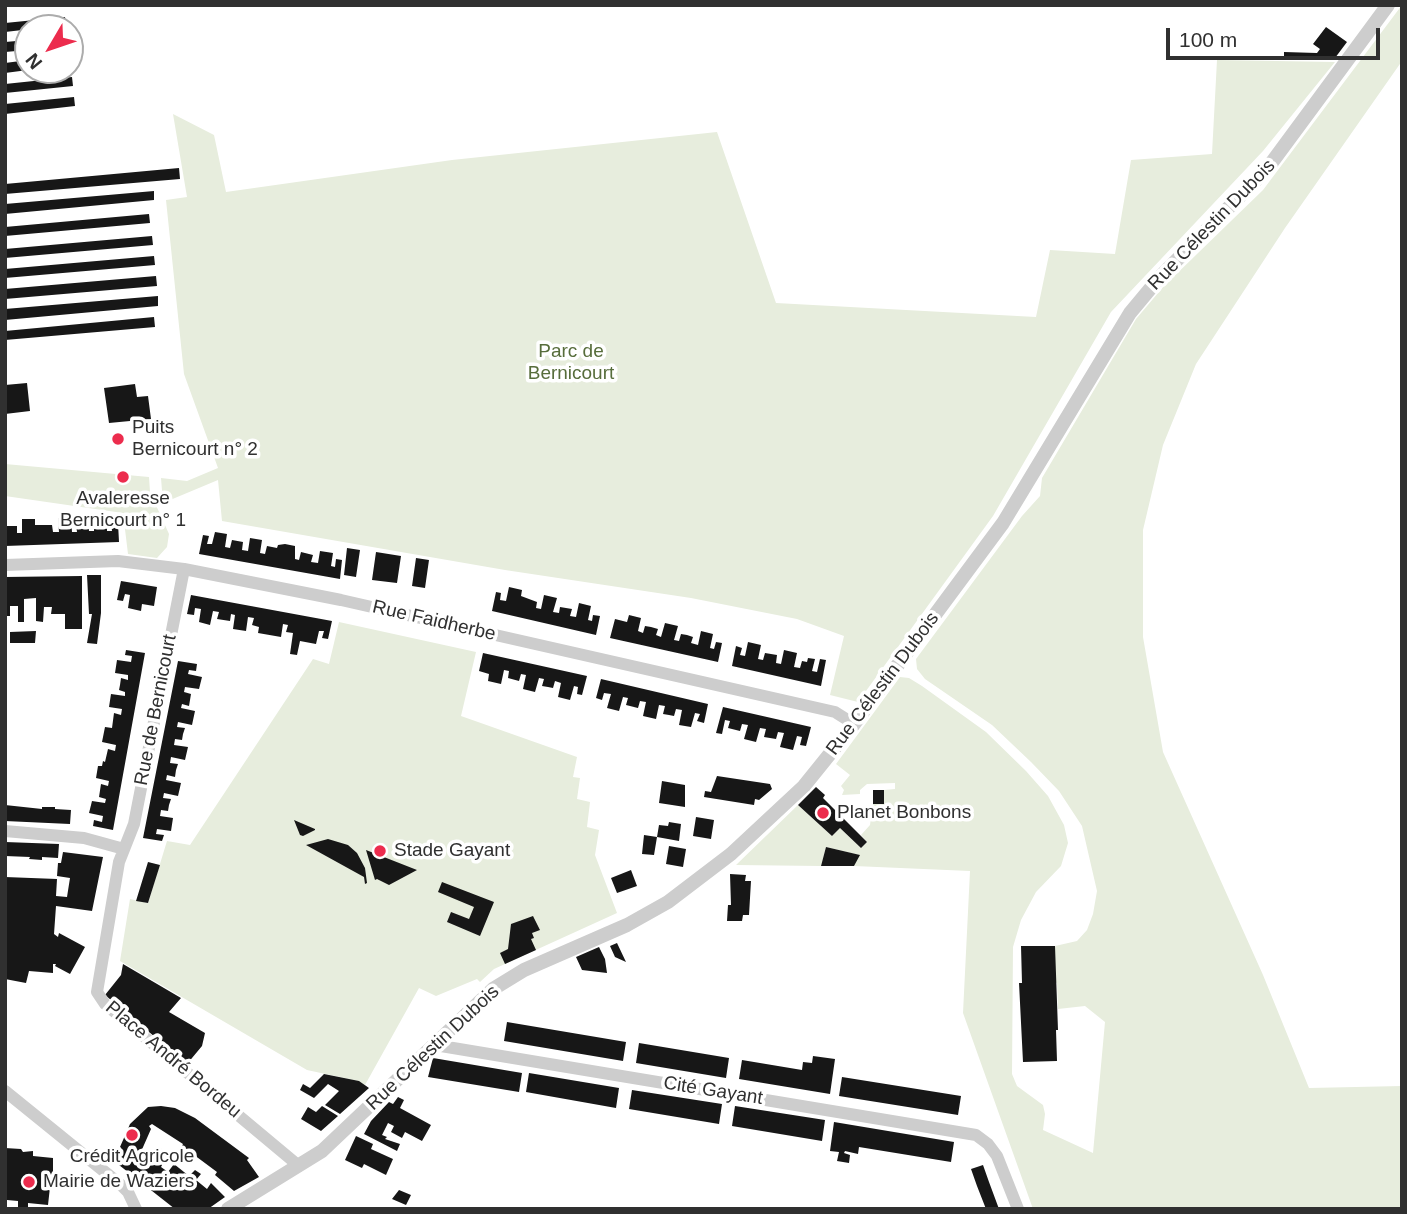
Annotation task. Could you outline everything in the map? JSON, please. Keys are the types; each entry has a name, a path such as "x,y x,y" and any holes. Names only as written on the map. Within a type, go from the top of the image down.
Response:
{"street":[{"name":"Rue Célestin Dubois","path":"228,1209 299,1166 337,1138 485,997 512,976 637,920 692,885 738,848 793,796 854,724 1003,523 1130,313 1168,269 1272,163 1388,5"},
{"name":"Rue Faidherbe","path":"5,565 118,561 184,569 341,600 835,712 854,724"},
{"name":"Rue de Bernicourt","path":"124,849 134,824 184,569"},
{"path":"5,831 84,838 124,849"},
{"name":"Place André Bordeu","path":"124,849 119,862 96,988 100,999 299,1166"},
{"name":"Cité Gayant","path":"435,1045 976,1135 988,1144 997,1156 1018,1209"},
{"path":"5,1091 121,1185 128,1192 136,1209"}],"green space":[{"path":"1402,5 1402,61 1285,228 1196,364 1163,445 1143,530 1143,637 1163,752 1263,975 1309,1088 1402,1086 1402,1209 1033,1209 963,1013 970,871 854,866 859,855 826,847 821,866 736,865 798,805 832,836 840,828 861,848 867,842 861,835 870,825 873,804 884,804 884,790 895,789 895,783 867,784 860,790 860,794 842,795 844,790 841,786 850,775 836,764 900,677 909,678 922,686 986,732 1048,796 1064,825 1068,843 1061,866 1036,892 1021,920 1013,947 1012,1074 1017,1086 1043,1105 1043,1130 1093,1153 1105,1022 1085,1006 1058,1009 1055,982 1055,946 1077,941 1087,930 1097,891 1082,826 1059,791 1031,762 992,725 925,679 917,669 916,659 1022,516 1040,496 1042,478 1136,319 1164,286 1263,190"},
{"name":"Parc de Bernicourt","path":"1217,60 1335,62 1263,151 1111,312 993,516 858,702 830,695 844,636 797,619 691,598 505,570 222,521 218,480 163,503 161,478 187,481 218,468 184,374 166,200 187,197 173,114 214,135 226,192 452,160 717,132 776,303 1036,317 1050,250 1115,254 1131,160 1212,154"},
{"path":"5,464 149,477 150,492 169,534 167,547 157,558 128,554 123,513 5,496"},
{"name":"Stade Gayant","path":"339,622 476,652 461,716 577,757 573,777 580,778 577,799 590,802 587,827 599,830 595,855 617,913 494,969 480,982 477,979 436,996 419,988 365,1085 358,1081 307,1070 120,961 130,899 148,903 167,841 190,845 313,659 329,664"}],"building":[{"path":"14,22 14,31 5,32 5,23"},
{"path":"1326,27 1347,42 1335,58 1284,57 1284,52 1317,53 1320,49 1313,44"},
{"path":"14,41 14,51 5,52 5,42"},
{"path":"14,62 14,72 5,73 5,63"},
{"path":"5,84 73,84 73,86 5,93"},
{"path":"74,97 75,106 5,114 5,104"},
{"path":"179,168 180,179 5,194 5,184"},
{"path":"154,191 154,200 5,214 5,204"},
{"path":"149,214 150,223 5,236 5,227"},
{"path":"152,236 153,245 5,258 5,249"},
{"path":"154,256 155,265 5,278 5,269"},
{"path":"156,276 157,286 5,299 5,289"},
{"path":"158,296 158,306 5,320 5,309"},
{"path":"154,317 155,327 5,340 5,331"},
{"path":"27,383 30,411 5,414 5,385"},
{"path":"135,384 137,397 148,396 151,419 109,423 104,388"},
{"path":"94,517 107,517 107,531 112,531 111,523 118,523 119,542 5,546 5,526 17,526 17,533 22,533 22,519 35,519 35,525 52,525 53,532 59,532 58,518 71,518 72,532 77,532 76,524 88,523 89,531 94,531"},
{"path":"215,532 227,534 225,547 230,548 232,540 243,542 242,550 248,551 250,538 262,540 260,553 265,554 267,546 277,548 278,545 285,544 295,546 295,559 299,560 301,552 313,555 311,562 318,563 320,551 333,553 331,566 335,567 336,559 342,560 340,579 199,554 203,535 209,536 207,544 212,544"},
{"path":"347,548 360,550 356,577 344,575"},
{"path":"376,552 401,556 397,583 372,580"},
{"path":"416,558 429,560 425,588 412,586"},
{"path":"87,575 101,575 101,613 97,644 87,643 92,614 89,614"},
{"path":"82,576 82,629 65,629 65,614 51,614 52,607 44,607 43,622 36,621 36,598 24,599 24,622 18,622 18,606 10,606 10,616 5,616 5,577"},
{"path":"121,581 157,587 154,606 142,604 141,611 128,608 130,595 125,594 123,601 117,600"},
{"path":"509,587 522,590 521,596 537,602 536,608 541,609 544,595 557,598 553,612 559,613 560,607 572,609 570,616 576,617 579,603 591,606 588,620 592,621 593,615 600,616 596,635 492,611 496,592 501,593 500,600 506,601"},
{"path":"191,595 332,621 328,639 322,638 324,631 319,631 316,644 300,641 297,655 290,654 293,633 286,632 288,625 283,624 281,637 258,633 259,627 252,625 254,618 248,617 246,631 233,629 235,615 231,614 230,621 217,619 219,612 213,611 210,625 199,622 201,609 195,608 194,615 187,614"},
{"path":"629,615 641,618 638,631 643,633 645,626 651,627 658,629 656,635 661,637 665,623 678,626 674,640 679,641 681,634 687,635 693,637 691,643 698,645 701,631 713,634 710,648 714,649 716,642 722,643 718,662 610,638 615,619 627,622"},
{"path":"36,631 35,643 10,643 10,632"},
{"path":"748,642 761,645 758,659 763,660 765,653 777,655 776,663 781,664 784,650 797,653 794,667 800,668 802,661 807,662 808,658 815,659 812,671 817,672 820,659 826,660 821,686 732,666 736,646 742,648 740,655 745,656"},
{"path":"126,650 145,653 113,830 93,826 94,820 102,822 103,816 89,813 92,801 105,803 106,799 99,797 101,784 108,786 109,781 96,778 98,766 105,762 108,749 115,751 116,745 102,742 105,727 112,728 114,713 121,715 122,709 109,707 111,694 125,696 125,692 119,690 121,678 128,680 128,675 115,673 117,660 131,662 132,656 125,655"},
{"path":"483,653 587,676 582,695 577,694 578,687 574,686 570,700 558,697 561,683 555,681 553,688 542,686 544,679 539,678 535,692 523,689 526,675 521,674 519,681 508,678 509,671 504,670 501,684 488,681 489,674 479,671"},
{"path":"178,661 197,664 196,671 189,670 188,674 202,677 199,689 185,687 184,692 191,694 189,706 182,704 181,708 195,711 192,725 178,722 177,727 185,728 182,740 175,739 174,745 188,747 185,760 171,757 170,763 178,764 175,777 167,775 166,780 181,783 178,796 164,793 163,798 171,799 168,811 161,810 160,816 173,818 171,831 157,829 156,834 164,835 162,841 143,838"},
{"path":"601,679 708,704 704,723 697,721 700,714 695,713 691,727 679,725 682,710 676,709 674,716 663,714 665,706 659,705 656,719 643,716 646,702 640,701 638,708 626,705 628,698 623,697 619,711 607,708 611,694 604,693 602,700 596,698"},
{"path":"723,707 811,727 806,746 800,745 802,737 797,736 793,750 780,747 784,733 778,732 776,739 764,737 766,729 760,728 756,742 744,739 748,725 742,724 740,731 728,728 730,721 725,720 722,734 716,733"},
{"path":"717,776 770,784 772,789 759,800 755,799 754,805 704,797 705,791 711,792"},
{"path":"662,781 685,785 685,807 659,803"},
{"name":"Planet Bonbons","path":"816,787 825,795 823,798 867,842 861,848 840,828 832,836 798,805"},
{"path":"873,790 884,790 884,804 873,804"},
{"path":"5,805 71,810 70,824 5,821"},
{"path":"696,817 714,820 711,839 693,836"},
{"path":"294,820 315,829 315,830 300,835"},
{"path":"669,822 681,824 679,841 657,837 659,825 668,826"},
{"path":"644,835 657,837 654,855 642,854"},
{"path":"328,839 348,845 357,853 365,868 367,883 365,884 364,877 306,845"},
{"path":"5,842 59,844 58,858 42,857 42,860 5,856"},
{"path":"669,846 686,849 683,867 666,864"},
{"path":"826,847 860,855 854,866 821,866"},
{"path":"366,850 417,870 389,885 375,880"},
{"path":"63,852 103,857 92,911 56,906 54,934 58,937 59,933 85,947 70,974 53,964 53,973 29,971 26,983 5,979 5,877 57,879 56,896 67,897 70,878 57,876 58,863 61,863"},
{"path":"148,862 160,865 148,903 136,901"},
{"path":"631,870 637,886 617,893 611,878"},
{"path":"730,874 746,875 745,881 751,881 749,915 743,915 742,921 727,921 728,905 731,905"},
{"path":"442,882 494,902 480,936 447,922 451,912 469,919 474,907 438,892"},
{"path":"533,916 540,930 532,933 534,938 531,939 536,950 505,964 500,953 508,949 511,924"},
{"path":"617,943 626,962 615,957 610,946"},
{"path":"1021,946 1055,946 1057,1061 1023,1062 1019,983 1022,983"},
{"path":"599,947 605,959 607,973 582,970 576,957"},
{"path":"123,964 181,998 169,1012 205,1033 202,1046 187,1064 105,995 121,975"},
{"path":"507,1022 626,1042 623,1061 504,1041"},
{"path":"639,1043 729,1058 726,1078 636,1063"},
{"path":"813,1056 835,1059 830,1094 739,1079 742,1060 802,1070 803,1062 812,1063"},
{"path":"433,1058 522,1073 519,1092 428,1077"},
{"path":"529,1073 619,1088 616,1108 526,1092"},
{"path":"324,1074 359,1081 369,1088 340,1114 325,1105 339,1091 328,1084 314,1098 300,1090 303,1084 310,1088"},
{"path":"842,1077 961,1096 958,1115 839,1096"},
{"path":"632,1090 722,1104 719,1124 629,1109"},
{"path":"398,1097 404,1100 400,1108 431,1125 422,1141 405,1132 402,1138 391,1132 394,1126 388,1123 382,1135 387,1137 385,1139 400,1144 397,1151 364,1134 371,1121 389,1102 393,1104"},
{"path":"322,1106 338,1116 321,1131 301,1119 308,1107 316,1112"},
{"path":"735,1106 825,1120 822,1141 732,1126"},
{"path":"148,1107 175,1108 195,1118 249,1158 247,1160 259,1177 234,1191 215,1175 217,1172 182,1146 183,1144 152,1124 140,1154 155,1162 160,1148 168,1154 161,1167 168,1172 174,1164 189,1176 195,1170 201,1174 196,1180 207,1189 211,1183 225,1197 208,1209 175,1209 119,1165 120,1147 130,1124"},
{"path":"834,1122 954,1142 951,1162 859,1147 858,1154 845,1151 844,1153 850,1155 849,1163 837,1161 839,1152 830,1151"},
{"path":"356,1136 373,1144 371,1149 393,1159 386,1175 364,1164 362,1168 345,1160"},
{"name":"Mairie de Waziers","path":"5,1148 33,1151 33,1156 53,1158 53,1187 50,1187 48,1205 28,1203 28,1208 18,1207 18,1201 7,1200"},
{"path":"983,1165 999,1209 986,1209 977,1186 971,1169"},
{"path":"399,1190 411,1195 406,1205 392,1199"}],"place":[{"name":"Puits Bernicourt n° 2","path":"118,439"},
{"name":"Avaleresse Bernicourt n° 1","path":"123,477"},
{"name":"Planet Bonbons","path":"823,813"},
{"name":"Stade Gayant","path":"380,851"},
{"name":"Crédit Agricole","path":"132,1135"},
{"name":"Mairie de Waziers","path":"29,1182"}]}
